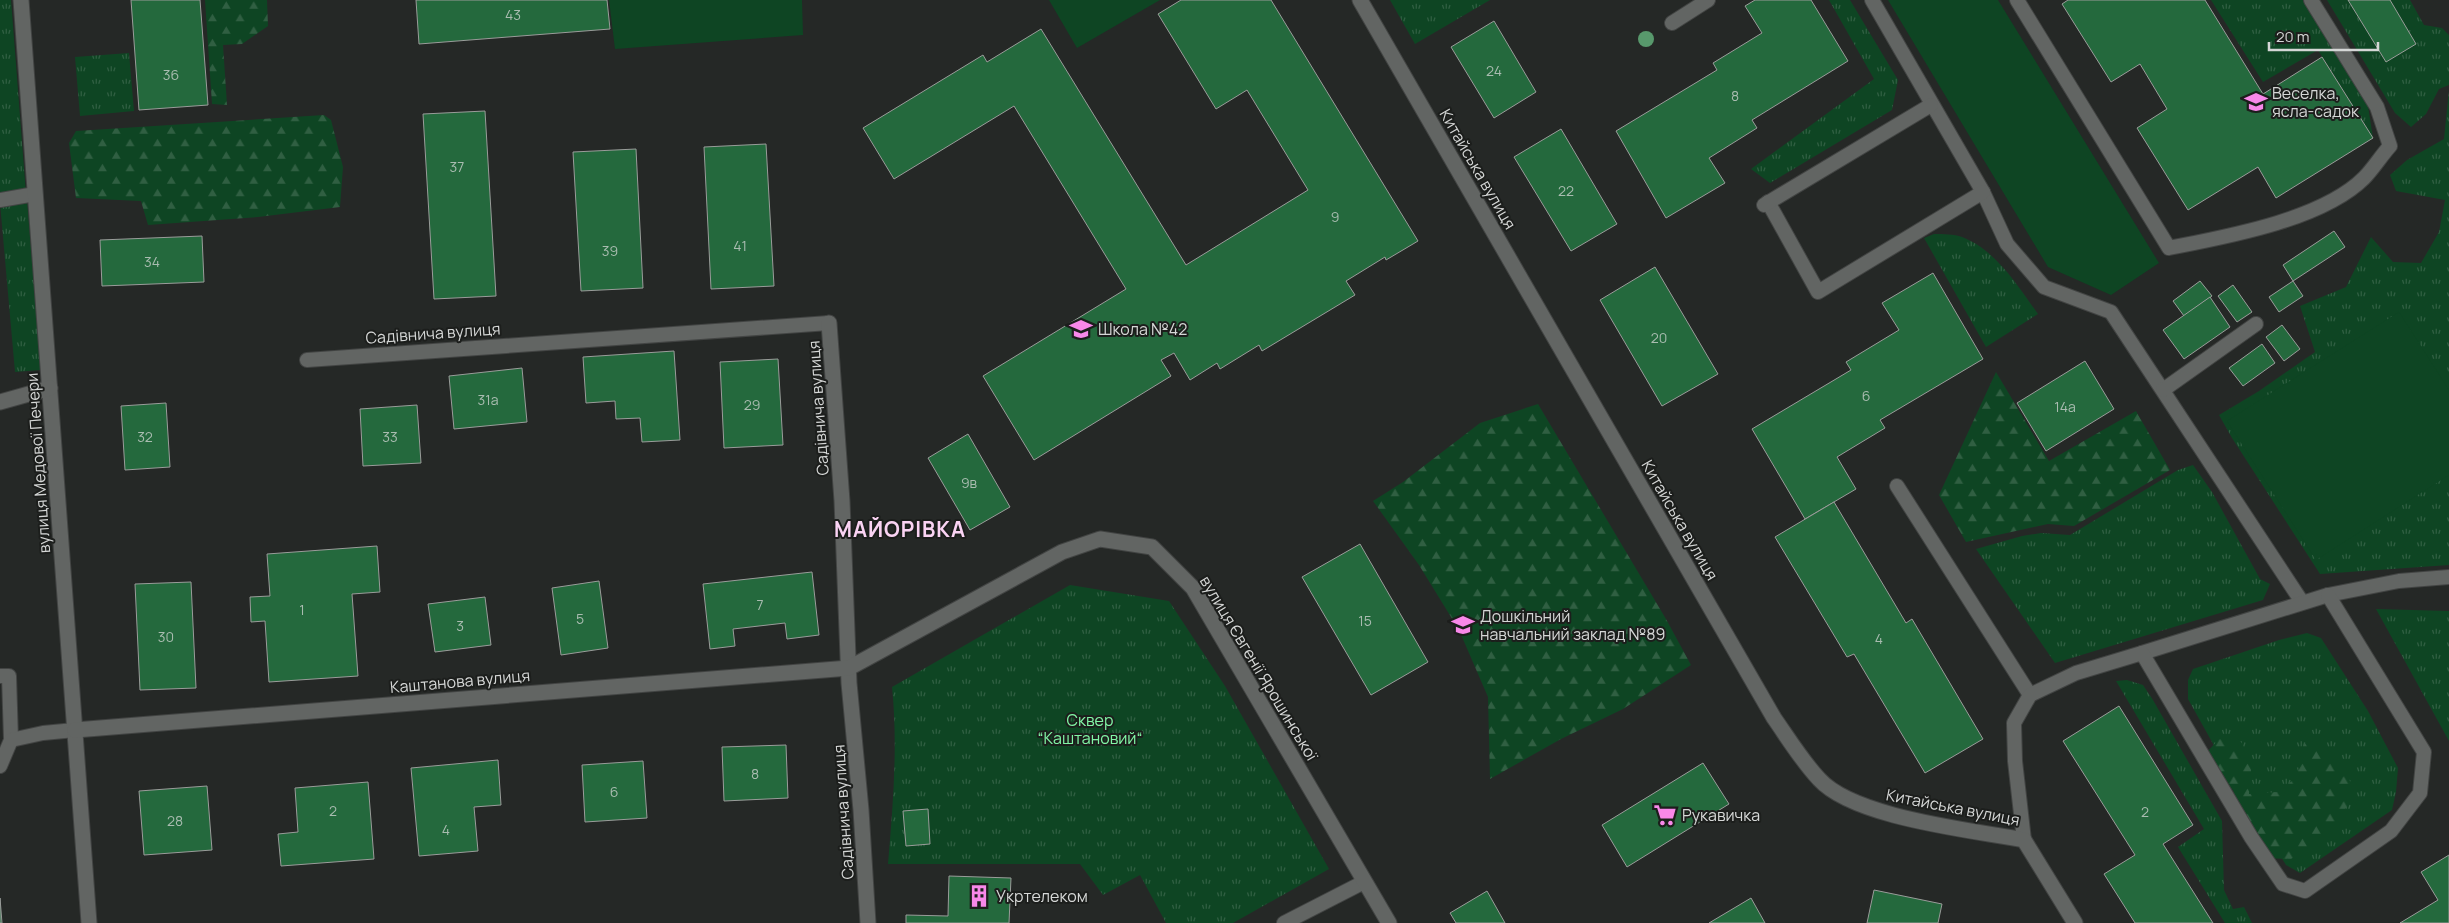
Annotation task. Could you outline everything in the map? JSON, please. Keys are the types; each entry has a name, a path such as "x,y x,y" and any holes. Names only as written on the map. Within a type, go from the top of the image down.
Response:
{"street":[{"name":"вулиця Медової Печери","path":"21,0 89,923"},
{"name":"Китайська вулиця","path":"1360,0 1774,718 1820,780 1850,800 1886,814 2024,840 2075,923"},
{"name":"Садівнича вулиця","path":"829,323 842,501 848,668 862,810 868,923"},
{"path":"0,402 50,388"},
{"name":"вулиця Євгенії Ярошинської","path":"848,668 1062,552 1100,540 1152,547 1193,588 1202,601 1389,923"},
{"name":"Каштанова вулиця","path":"75,730 848,668"}],"lane":[{"path":"1672,23 1708,0"},
{"path":"1872,0 1983,192 2008,244 2044,287 2111,312 2302,602"},
{"path":"2017,0 2169,248 2236,235 2305,212 2336,199 2363,179 2390,146 2377,107 2312,0"},
{"path":"1931,105 1766,204 1818,292 1983,192"},
{"path":"0,200 35,194"},
{"name":"Садівнича вулиця","path":"307,360 829,323"},
{"path":"2163,390 2256,324"},
{"path":"1898,486 2030,696"},
{"path":"2024,840 2015,761 2014,723 2030,696 2076,673 2302,602 2398,581 2449,577"},
{"path":"2142,653 2251,836 2283,884 2304,891 2391,831 2420,793 2424,752 2328,595"},
{"path":"0,676 9,676 11,740 0,766"},
{"path":"11,740 43,733 75,730"},
{"path":"1284,923 1364,882"}],"green space":[{"path":"0,0 11,0 26,194 0,196"},
{"path":"205,0 267,0 268,26 242,44 223,45 227,105 212,104"},
{"path":"609,0 802,0 803,35 615,49"},
{"path":"1049,0 1160,0 1077,48"},
{"path":"1390,0 1490,0 1415,44"},
{"path":"1829,0 1850,0 1898,80 1892,110 1770,183 1751,169 1874,79"},
{"path":"1888,0 1998,0 2159,263 2111,295 2048,267"},
{"path":"2211,0 2303,0 2368,106 2373,138 2318,50 2263,82"},
{"path":"2327,0 2410,0 2424,25 2442,28 2449,35 2449,85 2439,89 2426,114 2411,127 2395,113"},
{"path":"129,53 134,111 80,116 75,57"},
{"path":"2449,90 2449,565 2320,574 2219,415 2259,391 2315,352 2300,306 2346,287 2371,237 2393,262 2421,263 2439,232 2445,200 2396,191 2390,175 2407,160 2444,139"},
{"path":"324,115 331,120 343,167 340,207 258,217 148,225 141,201 76,198 69,143 76,131"},
{"path":"27,200 41,370 15,372 0,203"},
{"path":"1934,234 1962,237 1985,250 2014,280 2038,314 1986,347 1924,238"},
{"path":"2399,312 2449,390 2449,475 2316,560 2227,421"},
{"path":"1996,372 2049,461 2136,411 2170,470 2074,526 2048,524 1966,542 1939,495"},
{"path":"1538,404 1666,619 1691,665 1623,709 1561,739 1490,779 1488,697 1459,630 1419,565 1373,501 1403,482 1480,423"},
{"path":"2193,465 2212,492 2260,579 2270,584 2263,600 2055,663 1976,549 2022,536 2041,533 2070,535 2178,470"},
{"name":"Сквер “Каштановий“","path":"1070,585 1169,601 1225,686 1329,869 1233,923 1166,923 1140,875 1103,895 1080,864 888,864 895,753 892,687"},
{"path":"2376,609 2449,611 2449,741"},
{"path":"2307,633 2321,638 2368,711 2398,768 2392,810 2300,873 2286,865 2231,776 2188,699 2188,680 2193,669 2279,640"},
{"path":"2127,680 2143,685 2222,821 2224,890 2233,909 2244,907 2252,923 2225,923 2178,847 2204,829 2116,681"},
{"path":"2219,739 2241,742 2252,758 2249,794 2278,792 2297,777 2304,742 2329,748 2350,781 2349,804 2319,842 2291,859 2264,858 2243,822 2233,790 2213,770 2208,751"}],"building":[{"path":"131,0 200,0 208,105 139,110"},
{"path":"416,0 607,0 610,29 419,44"},
{"path":"1181,0 1271,0 1418,241 1386,260 1385,257 1346,281 1355,295 1262,351 1259,345 1220,369 1217,363 1190,380 1174,353 1161,360 1171,376 1034,460 983,376 1126,289 1014,106 894,179 863,128 983,55 987,62 1041,29 1186,265 1308,190 1247,90 1216,109 1158,14"},
{"path":"1755,0 1811,0 1848,61 1752,120 1757,128 1709,158 1725,183 1666,218 1616,131 1717,70 1713,63 1762,33 1745,6"},
{"name":"Веселка, ясла-садок","path":"2068,0 2205,0 2263,94 2322,57 2373,138 2276,198 2258,167 2188,210 2137,128 2167,109 2140,64 2111,82 2062,4"},
{"path":"2348,0 2390,0 2416,44 2386,62"},
{"path":"1494,21 1536,92 1494,118 1451,47"},
{"path":"485,111 496,296 434,299 423,114"},
{"path":"1561,129 1617,224 1571,251 1514,157"},
{"path":"766,144 774,286 711,289 704,147"},
{"path":"636,149 643,288 581,291 573,152"},
{"path":"2334,231 2345,247 2293,281 2283,265"},
{"path":"202,236 204,282 102,286 100,240"},
{"path":"1655,267 1718,374 1662,406 1600,300"},
{"path":"1933,273 1983,359 1880,420 1885,428 1837,457 1856,489 1805,519 1752,429 1851,370 1846,362 1899,330 1882,303"},
{"path":"2200,281 2212,296 2184,316 2173,301"},
{"path":"2293,281 2303,296 2279,312 2269,297"},
{"path":"2233,285 2252,312 2237,322 2218,296"},
{"path":"2210,297 2230,327 2184,359 2163,330"},
{"path":"2282,325 2300,349 2284,361 2266,337"},
{"path":"2262,344 2275,363 2243,386 2229,368"},
{"path":"674,351 680,440 642,442 640,418 616,419 615,401 586,403 583,357"},
{"path":"778,359 783,445 724,448 720,362"},
{"path":"2085,361 2114,409 2046,451 2017,403"},
{"path":"522,368 527,422 454,429 449,376"},
{"path":"166,403 170,467 125,470 121,406"},
{"path":"417,405 421,463 363,466 360,409"},
{"path":"968,434 1010,507 970,530 928,458"},
{"path":"1834,502 1906,623 1912,619 1983,739 1925,773 1854,654 1847,657 1775,537"},
{"path":"1360,544 1428,662 1371,695 1302,577"},
{"path":"377,546 380,592 352,594 358,676 269,682 265,621 251,622 250,597 270,596 267,554"},
{"path":"812,572 819,635 787,639 785,623 733,629 735,646 710,649 703,584"},
{"path":"599,581 608,648 561,655 552,588"},
{"path":"191,582 196,688 140,690 135,584"},
{"path":"485,597 491,645 435,652 428,604"},
{"path":"2119,706 2193,825 2163,844 2213,923 2135,923 2104,874 2135,855 2063,741"},
{"path":"786,745 788,798 724,801 722,747"},
{"path":"498,760 501,805 474,807 478,851 419,856 411,768"},
{"path":"643,761 647,818 585,822 582,765"},
{"name":"Рукавичка","path":"1703,763 1729,804 1627,867 1602,825"},
{"path":"368,782 374,859 281,866 278,834 298,832 295,788"},
{"path":"207,786 212,850 144,855 139,791"},
{"path":"928,809 930,844 906,846 903,811"},
{"path":"2449,855 2449,923 2400,923 2438,900 2421,872"},
{"name":"Укртелеком","path":"949,876 1011,878 1009,923 906,923 906,915 948,916"},
{"path":"1874,890 1942,904 1938,923 1867,923"},
{"path":"1487,891 1505,923 1456,923 1450,913"},
{"path":"0,898 2,923 0,923"},
{"path":"1751,898 1765,923 1709,923"}],"place":[{"name":"Веселка, ясла-садок","path":"2256,102"},
{"name":"Школа №42","path":"1081,329"},
{"name":"Дошкільний навчальний заклад №89","path":"1463,625"},
{"name":"Рукавичка","path":"1665,815"},
{"name":"Укртелеком","path":"979,896"}],"district":[{"name":"МАЙОРІВКА","path":"900,529"}]}
